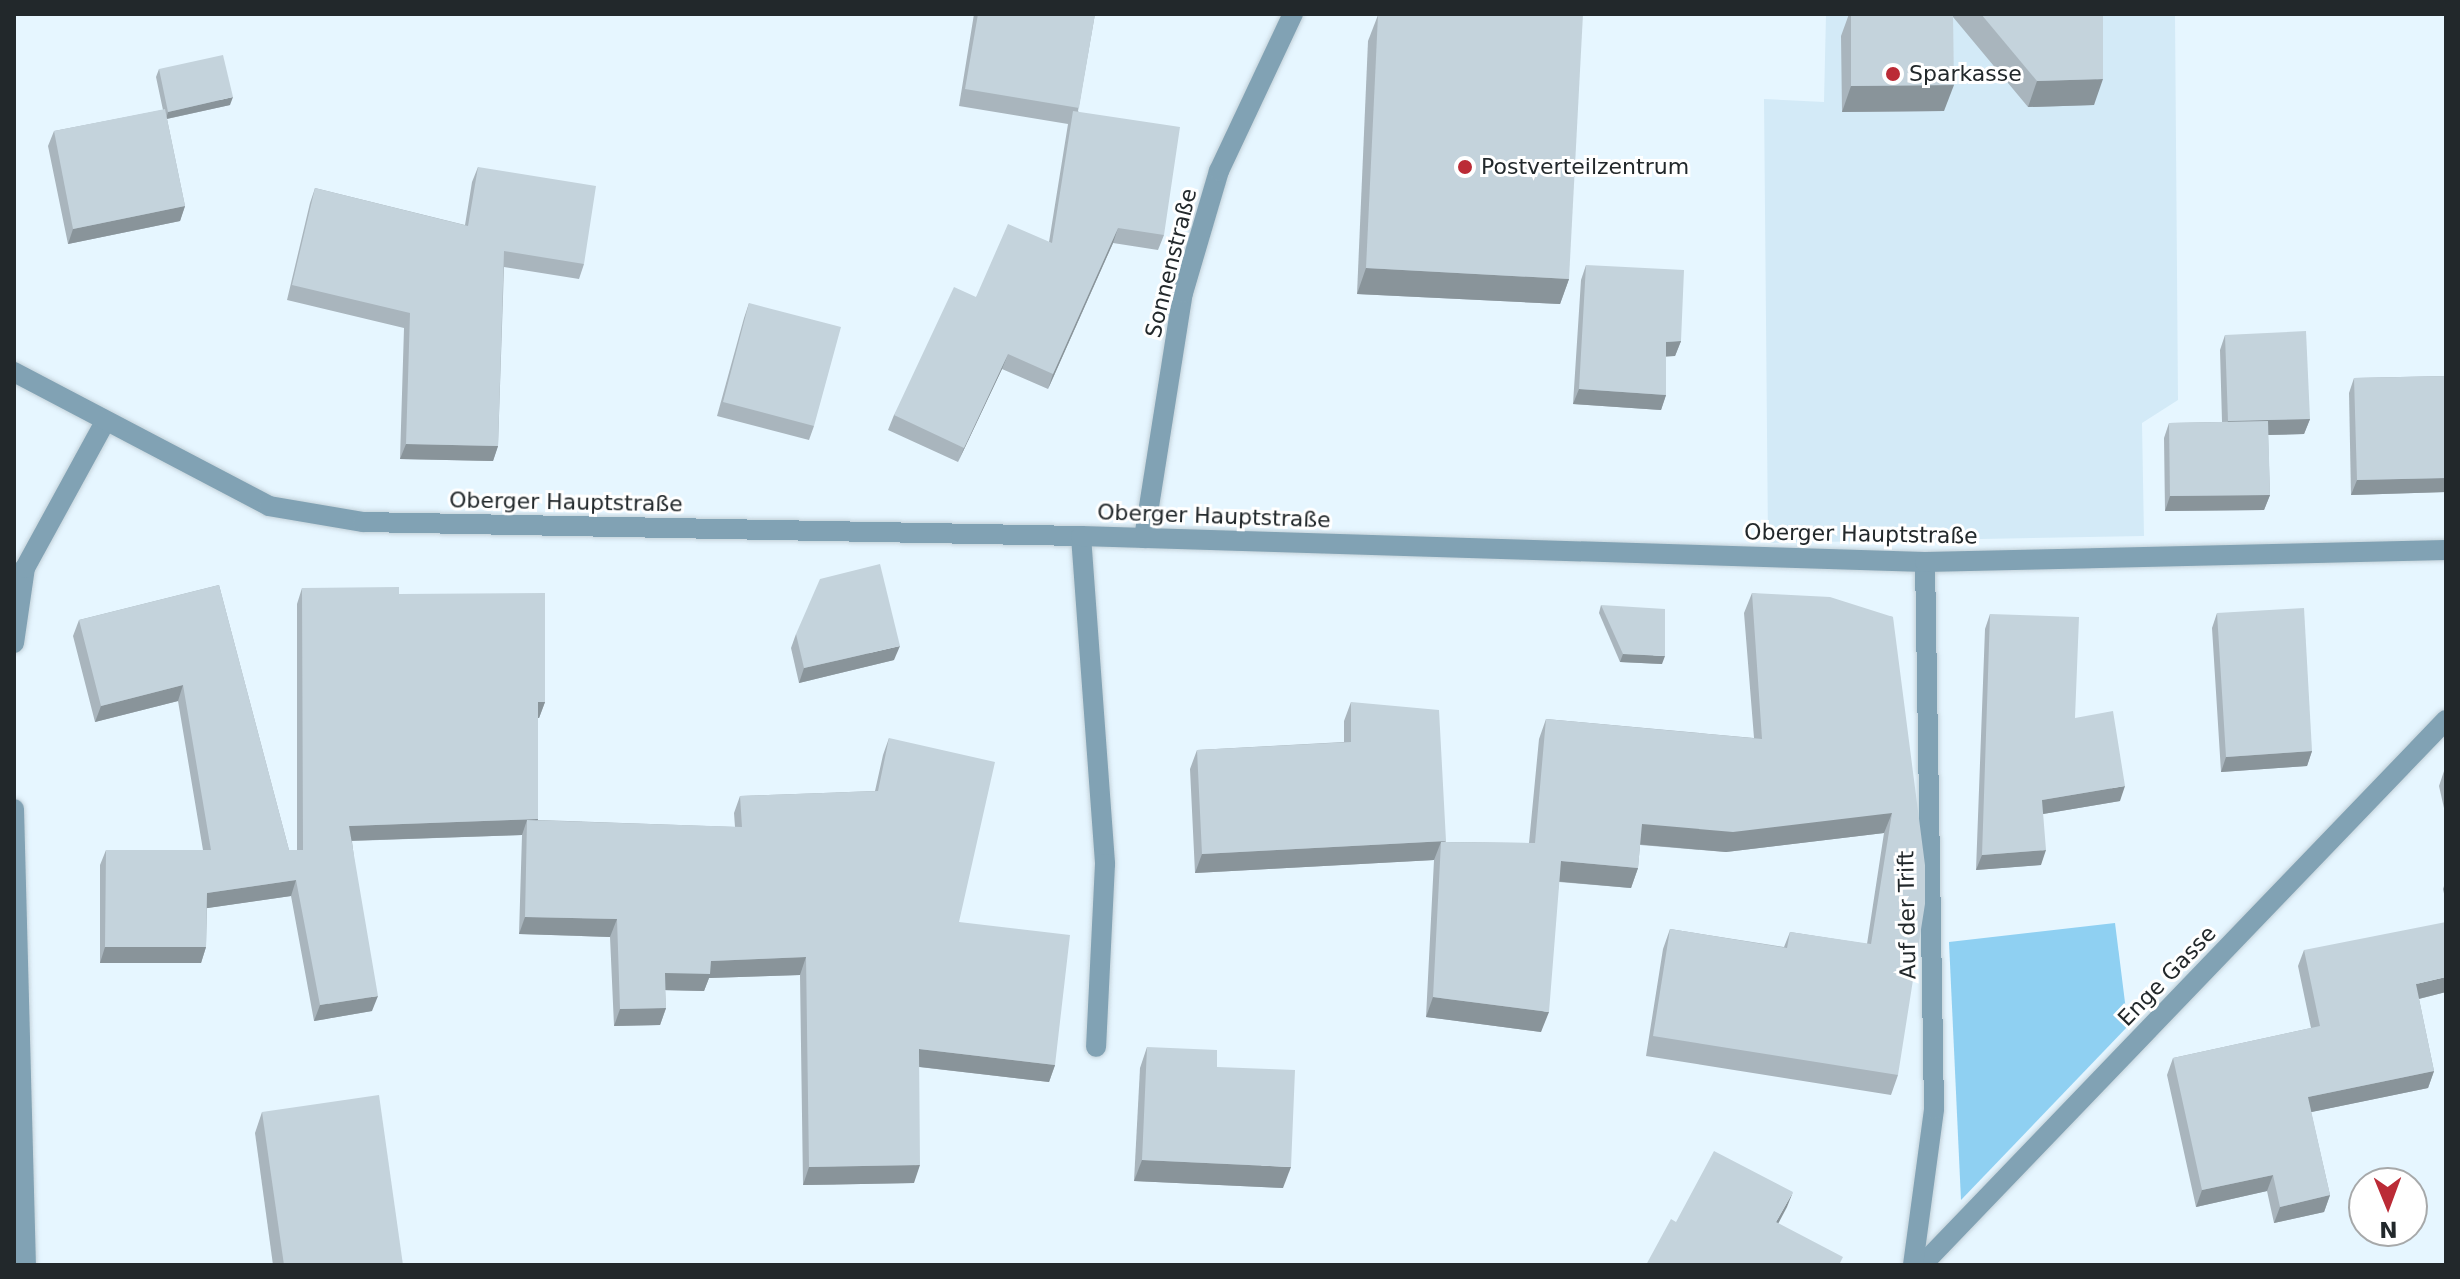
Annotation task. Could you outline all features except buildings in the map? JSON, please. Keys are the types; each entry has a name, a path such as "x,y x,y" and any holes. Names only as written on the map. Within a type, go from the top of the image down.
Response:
{"street":[{"name":"Sonnenstraße","path":"1144,538 1183,293 1219,171 1293,14"},
{"name":"Oberger Hauptstraße","path":"14,372 269,506 363,522 1081,536 1925,562 2446,550"},
{"path":"14,643 25,568 105,422"},
{"path":"1081,536 1105,864 1096,1047"},
{"name":"Auf der Trift","path":"1913,1265 1934,1109 1925,562"},
{"name":"Enge Gasse","path":"1922,1265 2446,720"},
{"path":"14,809 19,1139 26,1265"}],"shaded area":[{"path":"1826,14 2175,14 2178,400 2142,423 2144,536 1768,543 1764,99 1824,102"},
{"path":"2115,923 2128,1026 1961,1200 1949,942"}],"place":[{"name":"Sparkasse","path":"1893,74"},
{"name":"Postverteilzentrum","path":"1465,167"}]}
